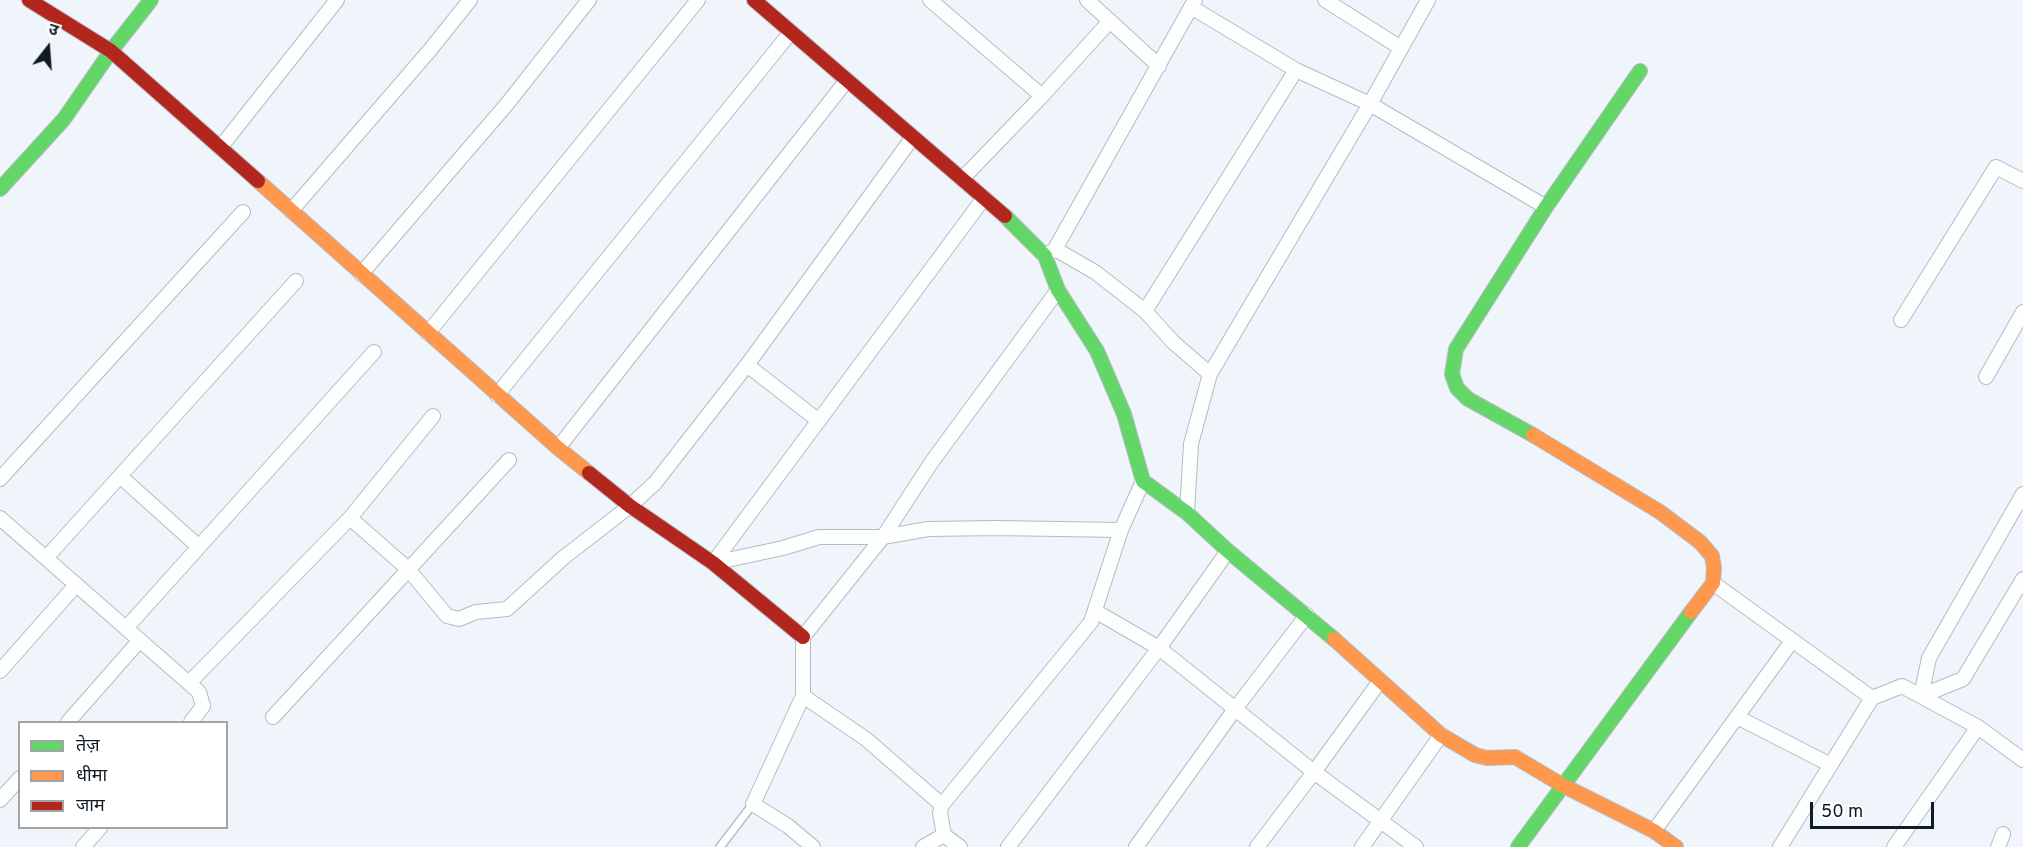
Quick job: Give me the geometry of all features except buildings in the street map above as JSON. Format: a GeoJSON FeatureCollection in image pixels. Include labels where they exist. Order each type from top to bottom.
{"type":"FeatureCollection","features":[{"type":"Feature","properties":{"kind":"street"},"geometry":{"type":"LineString","coordinates":[[29,0],[111,51],[558,448],[630,506],[713,563],[803,637]]}},
{"type":"Feature","properties":{"kind":"street"},"geometry":{"type":"LineString","coordinates":[[0,189],[64,119],[111,51],[151,0]]}},
{"type":"Feature","properties":{"kind":"street"},"geometry":{"type":"LineString","coordinates":[[220,148],[337,0]]}},
{"type":"Feature","properties":{"kind":"street"},"geometry":{"type":"LineString","coordinates":[[291,211],[470,0]]}},
{"type":"Feature","properties":{"kind":"street"},"geometry":{"type":"LineString","coordinates":[[361,274],[507,104],[589,0]]}},
{"type":"Feature","properties":{"kind":"street"},"geometry":{"type":"LineString","coordinates":[[428,333],[698,0]]}},
{"type":"Feature","properties":{"kind":"street"},"geometry":{"type":"LineString","coordinates":[[754,0],[1050,252],[1095,272],[1145,310],[1173,342],[1210,374]]}},
{"type":"Feature","properties":{"kind":"street"},"geometry":{"type":"LineString","coordinates":[[930,0],[1042,96]]}},
{"type":"Feature","properties":{"kind":"street"},"geometry":{"type":"LineString","coordinates":[[1087,0],[1159,66]]}},
{"type":"Feature","properties":{"kind":"street"},"geometry":{"type":"LineString","coordinates":[[1325,0],[1401,48]]}},
{"type":"Feature","properties":{"kind":"street"},"geometry":{"type":"LineString","coordinates":[[1187,513],[1191,444],[1210,374],[1370,104],[1428,0]]}},
{"type":"Feature","properties":{"kind":"street"},"geometry":{"type":"LineString","coordinates":[[1546,207],[1370,104],[1296,70],[1193,4],[1050,252],[1058,290],[1097,351],[1124,414],[1143,481],[1187,513],[1228,551],[1307,615],[1441,735],[1475,755],[1487,758],[1515,757],[1562,785],[1653,831],[1676,847]]}},
{"type":"Feature","properties":{"kind":"street"},"geometry":{"type":"LineString","coordinates":[[962,179],[1110,21]]}},
{"type":"Feature","properties":{"kind":"street"},"geometry":{"type":"LineString","coordinates":[[497,395],[791,32]]}},
{"type":"Feature","properties":{"kind":"street"},"geometry":{"type":"LineString","coordinates":[[1145,310],[1296,70]]}},
{"type":"Feature","properties":{"kind":"street"},"geometry":{"type":"LineString","coordinates":[[1518,847],[1713,583],[1712,556],[1700,542],[1660,512],[1557,448],[1468,399],[1457,388],[1452,374],[1456,349],[1546,207],[1640,71]]}},
{"type":"Feature","properties":{"kind":"street"},"geometry":{"type":"LineString","coordinates":[[558,448],[847,80]]}},
{"type":"Feature","properties":{"kind":"street"},"geometry":{"type":"LineString","coordinates":[[350,518],[408,568],[447,616],[459,619],[476,612],[507,609],[563,558],[630,506],[655,483],[747,365],[913,137]]}},
{"type":"Feature","properties":{"kind":"street"},"geometry":{"type":"LineString","coordinates":[[1901,321],[1996,167],[2023,181]]}},
{"type":"Feature","properties":{"kind":"street"},"geometry":{"type":"LineString","coordinates":[[713,563],[984,198]]}},
{"type":"Feature","properties":{"kind":"street"},"geometry":{"type":"LineString","coordinates":[[0,479],[243,212]]}},
{"type":"Feature","properties":{"kind":"street"},"geometry":{"type":"LineString","coordinates":[[45,558],[296,281]]}},
{"type":"Feature","properties":{"kind":"street"},"geometry":{"type":"LineString","coordinates":[[813,847],[788,826],[753,804],[803,696],[803,637],[883,537],[931,463],[1058,290]]}},
{"type":"Feature","properties":{"kind":"street"},"geometry":{"type":"LineString","coordinates":[[1986,377],[2023,312]]}},
{"type":"Feature","properties":{"kind":"street"},"geometry":{"type":"LineString","coordinates":[[127,627],[374,352]]}},
{"type":"Feature","properties":{"kind":"street"},"geometry":{"type":"LineString","coordinates":[[747,365],[819,421]]}},
{"type":"Feature","properties":{"kind":"street"},"geometry":{"type":"LineString","coordinates":[[189,683],[350,518],[433,416]]}},
{"type":"Feature","properties":{"kind":"street"},"geometry":{"type":"LineString","coordinates":[[273,717],[508,460]]}},
{"type":"Feature","properties":{"kind":"street"},"geometry":{"type":"LineString","coordinates":[[120,476],[199,547]]}},
{"type":"Feature","properties":{"kind":"street"},"geometry":{"type":"LineString","coordinates":[[960,847],[944,835],[940,813],[942,805],[1091,622],[1121,530],[1143,481]]}},
{"type":"Feature","properties":{"kind":"street"},"geometry":{"type":"LineString","coordinates":[[1921,696],[1929,658],[2023,494]]}},
{"type":"Feature","properties":{"kind":"street"},"geometry":{"type":"LineString","coordinates":[[0,518],[200,692],[203,706],[192,721]]}},
{"type":"Feature","properties":{"kind":"street"},"geometry":{"type":"LineString","coordinates":[[713,563],[783,548],[819,537],[883,537],[928,529],[1121,530]]}},
{"type":"Feature","properties":{"kind":"street"},"geometry":{"type":"LineString","coordinates":[[1008,847],[1159,648],[1228,551]]}},
{"type":"Feature","properties":{"kind":"street"},"geometry":{"type":"LineString","coordinates":[[1921,696],[1964,679],[2023,579]]}},
{"type":"Feature","properties":{"kind":"street"},"geometry":{"type":"LineString","coordinates":[[1713,583],[1872,698]]}},
{"type":"Feature","properties":{"kind":"street"},"geometry":{"type":"LineString","coordinates":[[0,671],[76,585]]}},
{"type":"Feature","properties":{"kind":"street"},"geometry":{"type":"LineString","coordinates":[[1095,611],[1159,648],[1314,772],[1416,847]]}},
{"type":"Feature","properties":{"kind":"street"},"geometry":{"type":"LineString","coordinates":[[1136,847],[1235,709],[1307,615]]}},
{"type":"Feature","properties":{"kind":"street"},"geometry":{"type":"LineString","coordinates":[[70,721],[140,640]]}},
{"type":"Feature","properties":{"kind":"street"},"geometry":{"type":"LineString","coordinates":[[1653,831],[1792,641]]}},
{"type":"Feature","properties":{"kind":"street"},"geometry":{"type":"LineString","coordinates":[[1257,847],[1380,681]]}},
{"type":"Feature","properties":{"kind":"street"},"geometry":{"type":"LineString","coordinates":[[1780,847],[1872,698],[1902,686],[1978,728],[2023,760]]}},
{"type":"Feature","properties":{"kind":"street"},"geometry":{"type":"LineString","coordinates":[[803,696],[866,739],[942,805]]}},
{"type":"Feature","properties":{"kind":"street"},"geometry":{"type":"LineString","coordinates":[[1737,717],[1831,765]]}},
{"type":"Feature","properties":{"kind":"street"},"geometry":{"type":"LineString","coordinates":[[1894,847],[1978,728]]}},
{"type":"Feature","properties":{"kind":"street"},"geometry":{"type":"LineString","coordinates":[[1362,847],[1441,735]]}},
{"type":"Feature","properties":{"kind":"street"},"geometry":{"type":"LineString","coordinates":[[0,800],[18,780]]}},
{"type":"Feature","properties":{"kind":"street"},"geometry":{"type":"LineString","coordinates":[[83,847],[99,829]]}},
{"type":"Feature","properties":{"kind":"street"},"geometry":{"type":"LineString","coordinates":[[923,847],[944,835]]}},
{"type":"Feature","properties":{"kind":"lane"},"geometry":{"type":"LineString","coordinates":[[720,847],[753,804]]}},
{"type":"Feature","properties":{"kind":"traffic: fast"},"geometry":{"type":"LineString","coordinates":[[0,189],[64,119],[111,51],[151,0]]}},
{"type":"Feature","properties":{"kind":"traffic: fast"},"geometry":{"type":"LineString","coordinates":[[1533,435],[1468,399],[1457,388],[1452,374],[1456,349],[1546,207],[1640,71]]}},
{"type":"Feature","properties":{"kind":"traffic: fast"},"geometry":{"type":"LineString","coordinates":[[1005,216],[1045,256],[1058,290],[1097,351],[1124,414],[1143,481],[1187,513],[1228,551],[1334,639]]}},
{"type":"Feature","properties":{"kind":"traffic: fast"},"geometry":{"type":"LineString","coordinates":[[1518,847],[1691,612]]}},
{"type":"Feature","properties":{"kind":"traffic: slow"},"geometry":{"type":"LineString","coordinates":[[258,181],[589,473]]}},
{"type":"Feature","properties":{"kind":"traffic: slow"},"geometry":{"type":"LineString","coordinates":[[1533,435],[1660,512],[1700,542],[1712,556],[1713,583],[1691,612]]}},
{"type":"Feature","properties":{"kind":"traffic: slow"},"geometry":{"type":"LineString","coordinates":[[1334,639],[1441,735],[1475,755],[1487,758],[1515,757],[1562,785],[1654,831],[1676,847]]}},
{"type":"Feature","properties":{"kind":"traffic: jam"},"geometry":{"type":"LineString","coordinates":[[29,0],[111,51],[258,181]]}},
{"type":"Feature","properties":{"kind":"traffic: jam"},"geometry":{"type":"LineString","coordinates":[[754,0],[1005,216]]}},
{"type":"Feature","properties":{"kind":"traffic: jam"},"geometry":{"type":"LineString","coordinates":[[589,473],[630,506],[713,563],[803,637]]}}]}
